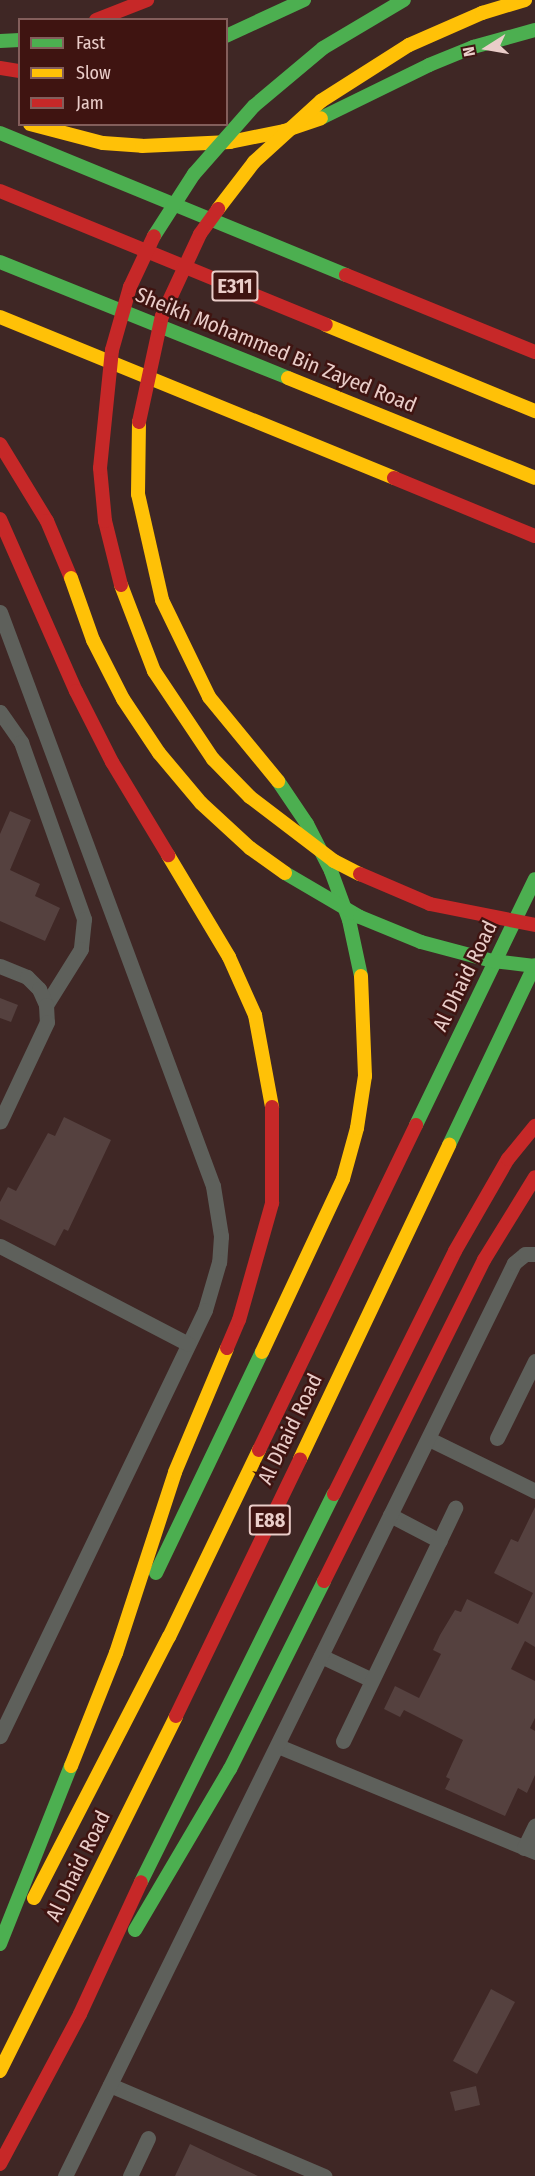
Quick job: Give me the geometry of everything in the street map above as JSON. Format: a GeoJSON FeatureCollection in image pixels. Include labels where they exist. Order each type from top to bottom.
{"type":"FeatureCollection","features":[{"type":"Feature","properties":{"kind":"main road"},"geometry":{"type":"LineString","coordinates":[[101,18],[147,0]]}},
{"type":"Feature","properties":{"kind":"main road"},"geometry":{"type":"LineString","coordinates":[[228,35],[304,0]]}},
{"type":"Feature","properties":{"kind":"main road"},"geometry":{"type":"LineString","coordinates":[[404,0],[323,48],[254,106],[194,174],[158,228],[130,287],[112,350],[100,468],[105,520],[116,572],[154,671],[213,759],[250,797],[325,855],[381,885],[461,912],[535,925]]}},
{"type":"Feature","properties":{"kind":"main road"},"geometry":{"type":"LineString","coordinates":[[116,1653],[343,1179],[357,1128],[365,1076],[366,1024],[359,961],[331,871],[307,824],[278,781],[209,697],[183,650],[162,600],[147,547],[138,494],[137,448],[143,392],[162,316],[200,234],[232,188],[286,130],[321,101],[409,45],[473,16],[525,0]]}},
{"type":"Feature","properties":{"kind":"main road"},"geometry":{"type":"LineString","coordinates":[[38,126],[113,144],[230,142],[294,128],[336,113],[473,47],[535,30]]}},
{"type":"Feature","properties":{"kind":"main road"},"geometry":{"type":"LineString","coordinates":[[0,41],[18,40]]}},
{"type":"Feature","properties":{"kind":"main road"},"geometry":{"type":"LineString","coordinates":[[0,68],[18,71]]}},
{"type":"Feature","properties":{"kind":"main road"},"geometry":{"type":"LineString","coordinates":[[0,133],[535,352]]}},
{"type":"Feature","properties":{"kind":"main road","name":"Sheikh Mohammed Bin Zayed Road"},"geometry":{"type":"LineString","coordinates":[[0,191],[535,411]]}},
{"type":"Feature","properties":{"kind":"main road","name":"Sheikh Mohammed Bin Zayed Road"},"geometry":{"type":"LineString","coordinates":[[0,262],[446,440],[535,478]]}},
{"type":"Feature","properties":{"kind":"main road"},"geometry":{"type":"LineString","coordinates":[[0,316],[535,536]]}},
{"type":"Feature","properties":{"kind":"main road"},"geometry":{"type":"LineString","coordinates":[[0,444],[47,521],[71,578],[93,640],[123,699],[173,770],[201,803],[250,848],[303,886],[360,917],[421,942],[493,961],[535,966]]}},
{"type":"Feature","properties":{"kind":"main road"},"geometry":{"type":"LineString","coordinates":[[0,519],[76,691],[112,762],[234,967],[255,1015],[269,1077],[275,1135],[272,1203],[259,1261],[239,1320],[175,1472],[116,1653],[0,1944]]}},
{"type":"Feature","properties":{"kind":"main road","name":"Al Dhaid Road"},"geometry":{"type":"LineString","coordinates":[[0,1960],[169,1637],[535,879]]}},
{"type":"Feature","properties":{"kind":"main road","name":"Al Dhaid Road"},"geometry":{"type":"LineString","coordinates":[[0,2071],[208,1651],[535,966]]}},
{"type":"Feature","properties":{"kind":"main road"},"geometry":{"type":"LineString","coordinates":[[0,2164],[80,2014],[157,1847],[455,1251],[508,1159],[535,1126]]}},
{"type":"Feature","properties":{"kind":"main road"},"geometry":{"type":"LineString","coordinates":[[80,2014],[230,1769],[484,1260],[535,1177]]}},
{"type":"Feature","properties":{"kind":"street"},"geometry":{"type":"LineString","coordinates":[[0,612],[213,1186],[219,1211],[219,1262],[205,1310],[0,1736]]}},
{"type":"Feature","properties":{"kind":"street"},"geometry":{"type":"LineString","coordinates":[[0,712],[21,742],[84,919],[81,949],[46,1005]]}},
{"type":"Feature","properties":{"kind":"street"},"geometry":{"type":"LineString","coordinates":[[0,966],[27,977],[39,989],[46,1005],[47,1022],[42,1038],[0,1122]]}},
{"type":"Feature","properties":{"kind":"street"},"geometry":{"type":"LineString","coordinates":[[0,1246],[188,1344]]}},
{"type":"Feature","properties":{"kind":"street"},"geometry":{"type":"LineString","coordinates":[[65,2176],[514,1263],[525,1254],[535,1254]]}},
{"type":"Feature","properties":{"kind":"street"},"geometry":{"type":"LineString","coordinates":[[497,1438],[535,1361]]}},
{"type":"Feature","properties":{"kind":"street"},"geometry":{"type":"LineString","coordinates":[[429,1439],[535,1491]]}},
{"type":"Feature","properties":{"kind":"street"},"geometry":{"type":"LineString","coordinates":[[343,1741],[455,1508]]}},
{"type":"Feature","properties":{"kind":"street"},"geometry":{"type":"LineString","coordinates":[[390,1515],[440,1540]]}},
{"type":"Feature","properties":{"kind":"street"},"geometry":{"type":"LineString","coordinates":[[321,1656],[372,1680]]}},
{"type":"Feature","properties":{"kind":"street"},"geometry":{"type":"LineString","coordinates":[[278,1746],[530,1850],[535,1825]]}},
{"type":"Feature","properties":{"kind":"street"},"geometry":{"type":"LineString","coordinates":[[110,2085],[324,2176]]}},
{"type":"Feature","properties":{"kind":"street"},"geometry":{"type":"LineString","coordinates":[[130,2176],[148,2138]]}},
{"type":"Feature","properties":{"kind":"building"},"geometry":{"type":"Polygon","coordinates":[[[10,811],[31,820],[10,870],[40,884],[35,896],[60,908],[45,941],[0,921],[0,834],[10,811]]]}},
{"type":"Feature","properties":{"kind":"building"},"geometry":{"type":"Polygon","coordinates":[[[0,998],[18,1005],[11,1022],[0,1018],[0,998]]]}},
{"type":"Feature","properties":{"kind":"building"},"geometry":{"type":"Polygon","coordinates":[[[64,1117],[111,1140],[68,1231],[64,1229],[55,1246],[0,1219],[0,1202],[8,1187],[16,1191],[48,1133],[55,1136],[64,1117]]]}},
{"type":"Feature","properties":{"kind":"building"},"geometry":{"type":"Polygon","coordinates":[[[535,1507],[535,1647],[525,1641],[511,1669],[535,1681],[535,1718],[530,1728],[535,1731],[535,1775],[527,1793],[518,1788],[505,1816],[445,1789],[450,1779],[446,1777],[463,1740],[404,1710],[400,1717],[384,1709],[395,1686],[419,1698],[441,1654],[433,1650],[440,1635],[455,1610],[461,1612],[467,1599],[518,1624],[533,1593],[494,1573],[511,1539],[518,1542],[535,1507]]]}},
{"type":"Feature","properties":{"kind":"building"},"geometry":{"type":"Polygon","coordinates":[[[491,1989],[515,2002],[477,2074],[453,2061],[491,1989]]]}},
{"type":"Feature","properties":{"kind":"building"},"geometry":{"type":"Polygon","coordinates":[[[476,2086],[480,2105],[455,2111],[450,2092],[476,2086]]]}},
{"type":"Feature","properties":{"kind":"building"},"geometry":{"type":"Polygon","coordinates":[[[190,2144],[217,2157],[258,2176],[175,2176],[190,2144]]]}},
{"type":"Feature","properties":{"kind":"traffic: fast"},"geometry":{"type":"LineString","coordinates":[[228,35],[304,0]]}},
{"type":"Feature","properties":{"kind":"traffic: fast"},"geometry":{"type":"LineString","coordinates":[[154,236],[194,174],[254,106],[323,48],[404,0]]}},
{"type":"Feature","properties":{"kind":"traffic: fast"},"geometry":{"type":"LineString","coordinates":[[321,118],[429,65],[473,47],[535,30]]}},
{"type":"Feature","properties":{"kind":"traffic: fast"},"geometry":{"type":"LineString","coordinates":[[0,41],[18,40]]}},
{"type":"Feature","properties":{"kind":"traffic: fast"},"geometry":{"type":"LineString","coordinates":[[0,133],[346,275]]}},
{"type":"Feature","properties":{"kind":"traffic: fast"},"geometry":{"type":"LineString","coordinates":[[0,262],[288,378]]}},
{"type":"Feature","properties":{"kind":"traffic: fast"},"geometry":{"type":"LineString","coordinates":[[278,781],[307,824],[331,871],[349,920],[361,976]]}},
{"type":"Feature","properties":{"kind":"traffic: fast"},"geometry":{"type":"LineString","coordinates":[[285,873],[360,917],[421,942],[493,961],[535,966]]}},
{"type":"Feature","properties":{"kind":"traffic: fast"},"geometry":{"type":"LineString","coordinates":[[416,1125],[535,879]]}},
{"type":"Feature","properties":{"kind":"traffic: fast"},"geometry":{"type":"LineString","coordinates":[[449,1145],[535,965]]}},
{"type":"Feature","properties":{"kind":"traffic: fast"},"geometry":{"type":"LineString","coordinates":[[156,1573],[262,1352]]}},
{"type":"Feature","properties":{"kind":"traffic: fast"},"geometry":{"type":"LineString","coordinates":[[141,1882],[334,1494]]}},
{"type":"Feature","properties":{"kind":"traffic: fast"},"geometry":{"type":"LineString","coordinates":[[135,1930],[230,1769],[324,1581]]}},
{"type":"Feature","properties":{"kind":"traffic: fast"},"geometry":{"type":"LineString","coordinates":[[0,1944],[71,1766]]}},
{"type":"Feature","properties":{"kind":"traffic: slow"},"geometry":{"type":"LineString","coordinates":[[218,209],[254,162],[321,101],[409,45],[482,13],[525,0]]}},
{"type":"Feature","properties":{"kind":"traffic: slow"},"geometry":{"type":"LineString","coordinates":[[38,126],[103,143],[142,146],[230,142],[284,131],[321,118]]}},
{"type":"Feature","properties":{"kind":"traffic: slow"},"geometry":{"type":"LineString","coordinates":[[0,317],[394,478]]}},
{"type":"Feature","properties":{"kind":"traffic: slow"},"geometry":{"type":"LineString","coordinates":[[326,325],[535,411]]}},
{"type":"Feature","properties":{"kind":"traffic: slow"},"geometry":{"type":"LineString","coordinates":[[288,378],[535,478]]}},
{"type":"Feature","properties":{"kind":"traffic: slow"},"geometry":{"type":"LineString","coordinates":[[139,422],[138,494],[162,600],[209,697],[278,781]]}},
{"type":"Feature","properties":{"kind":"traffic: slow"},"geometry":{"type":"LineString","coordinates":[[71,578],[93,640],[123,699],[159,753],[201,803],[250,848],[285,873]]}},
{"type":"Feature","properties":{"kind":"traffic: slow"},"geometry":{"type":"LineString","coordinates":[[121,585],[154,671],[213,759],[250,797],[334,861],[360,874]]}},
{"type":"Feature","properties":{"kind":"traffic: slow"},"geometry":{"type":"LineString","coordinates":[[168,855],[229,957],[255,1015],[272,1107]]}},
{"type":"Feature","properties":{"kind":"traffic: slow"},"geometry":{"type":"LineString","coordinates":[[262,1352],[343,1179],[357,1128],[365,1076],[361,976]]}},
{"type":"Feature","properties":{"kind":"traffic: slow"},"geometry":{"type":"LineString","coordinates":[[300,1459],[449,1145]]}},
{"type":"Feature","properties":{"kind":"traffic: slow"},"geometry":{"type":"LineString","coordinates":[[71,1766],[116,1653],[175,1472],[227,1348]]}},
{"type":"Feature","properties":{"kind":"traffic: slow"},"geometry":{"type":"LineString","coordinates":[[34,1898],[169,1637],[259,1450]]}},
{"type":"Feature","properties":{"kind":"traffic: slow"},"geometry":{"type":"LineString","coordinates":[[0,2071],[176,1716]]}},
{"type":"Feature","properties":{"kind":"traffic: jam"},"geometry":{"type":"LineString","coordinates":[[101,18],[147,0]]}},
{"type":"Feature","properties":{"kind":"traffic: jam"},"geometry":{"type":"LineString","coordinates":[[0,68],[18,71]]}},
{"type":"Feature","properties":{"kind":"traffic: jam"},"geometry":{"type":"LineString","coordinates":[[0,191],[326,325]]}},
{"type":"Feature","properties":{"kind":"traffic: jam"},"geometry":{"type":"LineString","coordinates":[[139,422],[162,316],[200,234],[218,209]]}},
{"type":"Feature","properties":{"kind":"traffic: jam"},"geometry":{"type":"LineString","coordinates":[[121,585],[105,521],[100,468],[112,350],[130,287],[154,236]]}},
{"type":"Feature","properties":{"kind":"traffic: jam"},"geometry":{"type":"LineString","coordinates":[[346,275],[535,352]]}},
{"type":"Feature","properties":{"kind":"traffic: jam"},"geometry":{"type":"LineString","coordinates":[[0,444],[47,521],[71,578]]}},
{"type":"Feature","properties":{"kind":"traffic: jam"},"geometry":{"type":"LineString","coordinates":[[394,478],[535,536]]}},
{"type":"Feature","properties":{"kind":"traffic: jam"},"geometry":{"type":"LineString","coordinates":[[0,519],[76,691],[112,762],[168,855]]}},
{"type":"Feature","properties":{"kind":"traffic: jam"},"geometry":{"type":"LineString","coordinates":[[360,874],[430,904],[535,925]]}},
{"type":"Feature","properties":{"kind":"traffic: jam"},"geometry":{"type":"LineString","coordinates":[[227,1348],[239,1320],[272,1203],[272,1107]]}},
{"type":"Feature","properties":{"kind":"traffic: jam"},"geometry":{"type":"LineString","coordinates":[[259,1450],[416,1125]]}},
{"type":"Feature","properties":{"kind":"traffic: jam"},"geometry":{"type":"LineString","coordinates":[[334,1494],[455,1251],[508,1159],[535,1126]]}},
{"type":"Feature","properties":{"kind":"traffic: jam"},"geometry":{"type":"LineString","coordinates":[[324,1581],[484,1260],[535,1177]]}},
{"type":"Feature","properties":{"kind":"traffic: jam"},"geometry":{"type":"LineString","coordinates":[[176,1716],[300,1459]]}},
{"type":"Feature","properties":{"kind":"traffic: jam"},"geometry":{"type":"LineString","coordinates":[[0,2164],[80,2014],[141,1882]]}}]}
